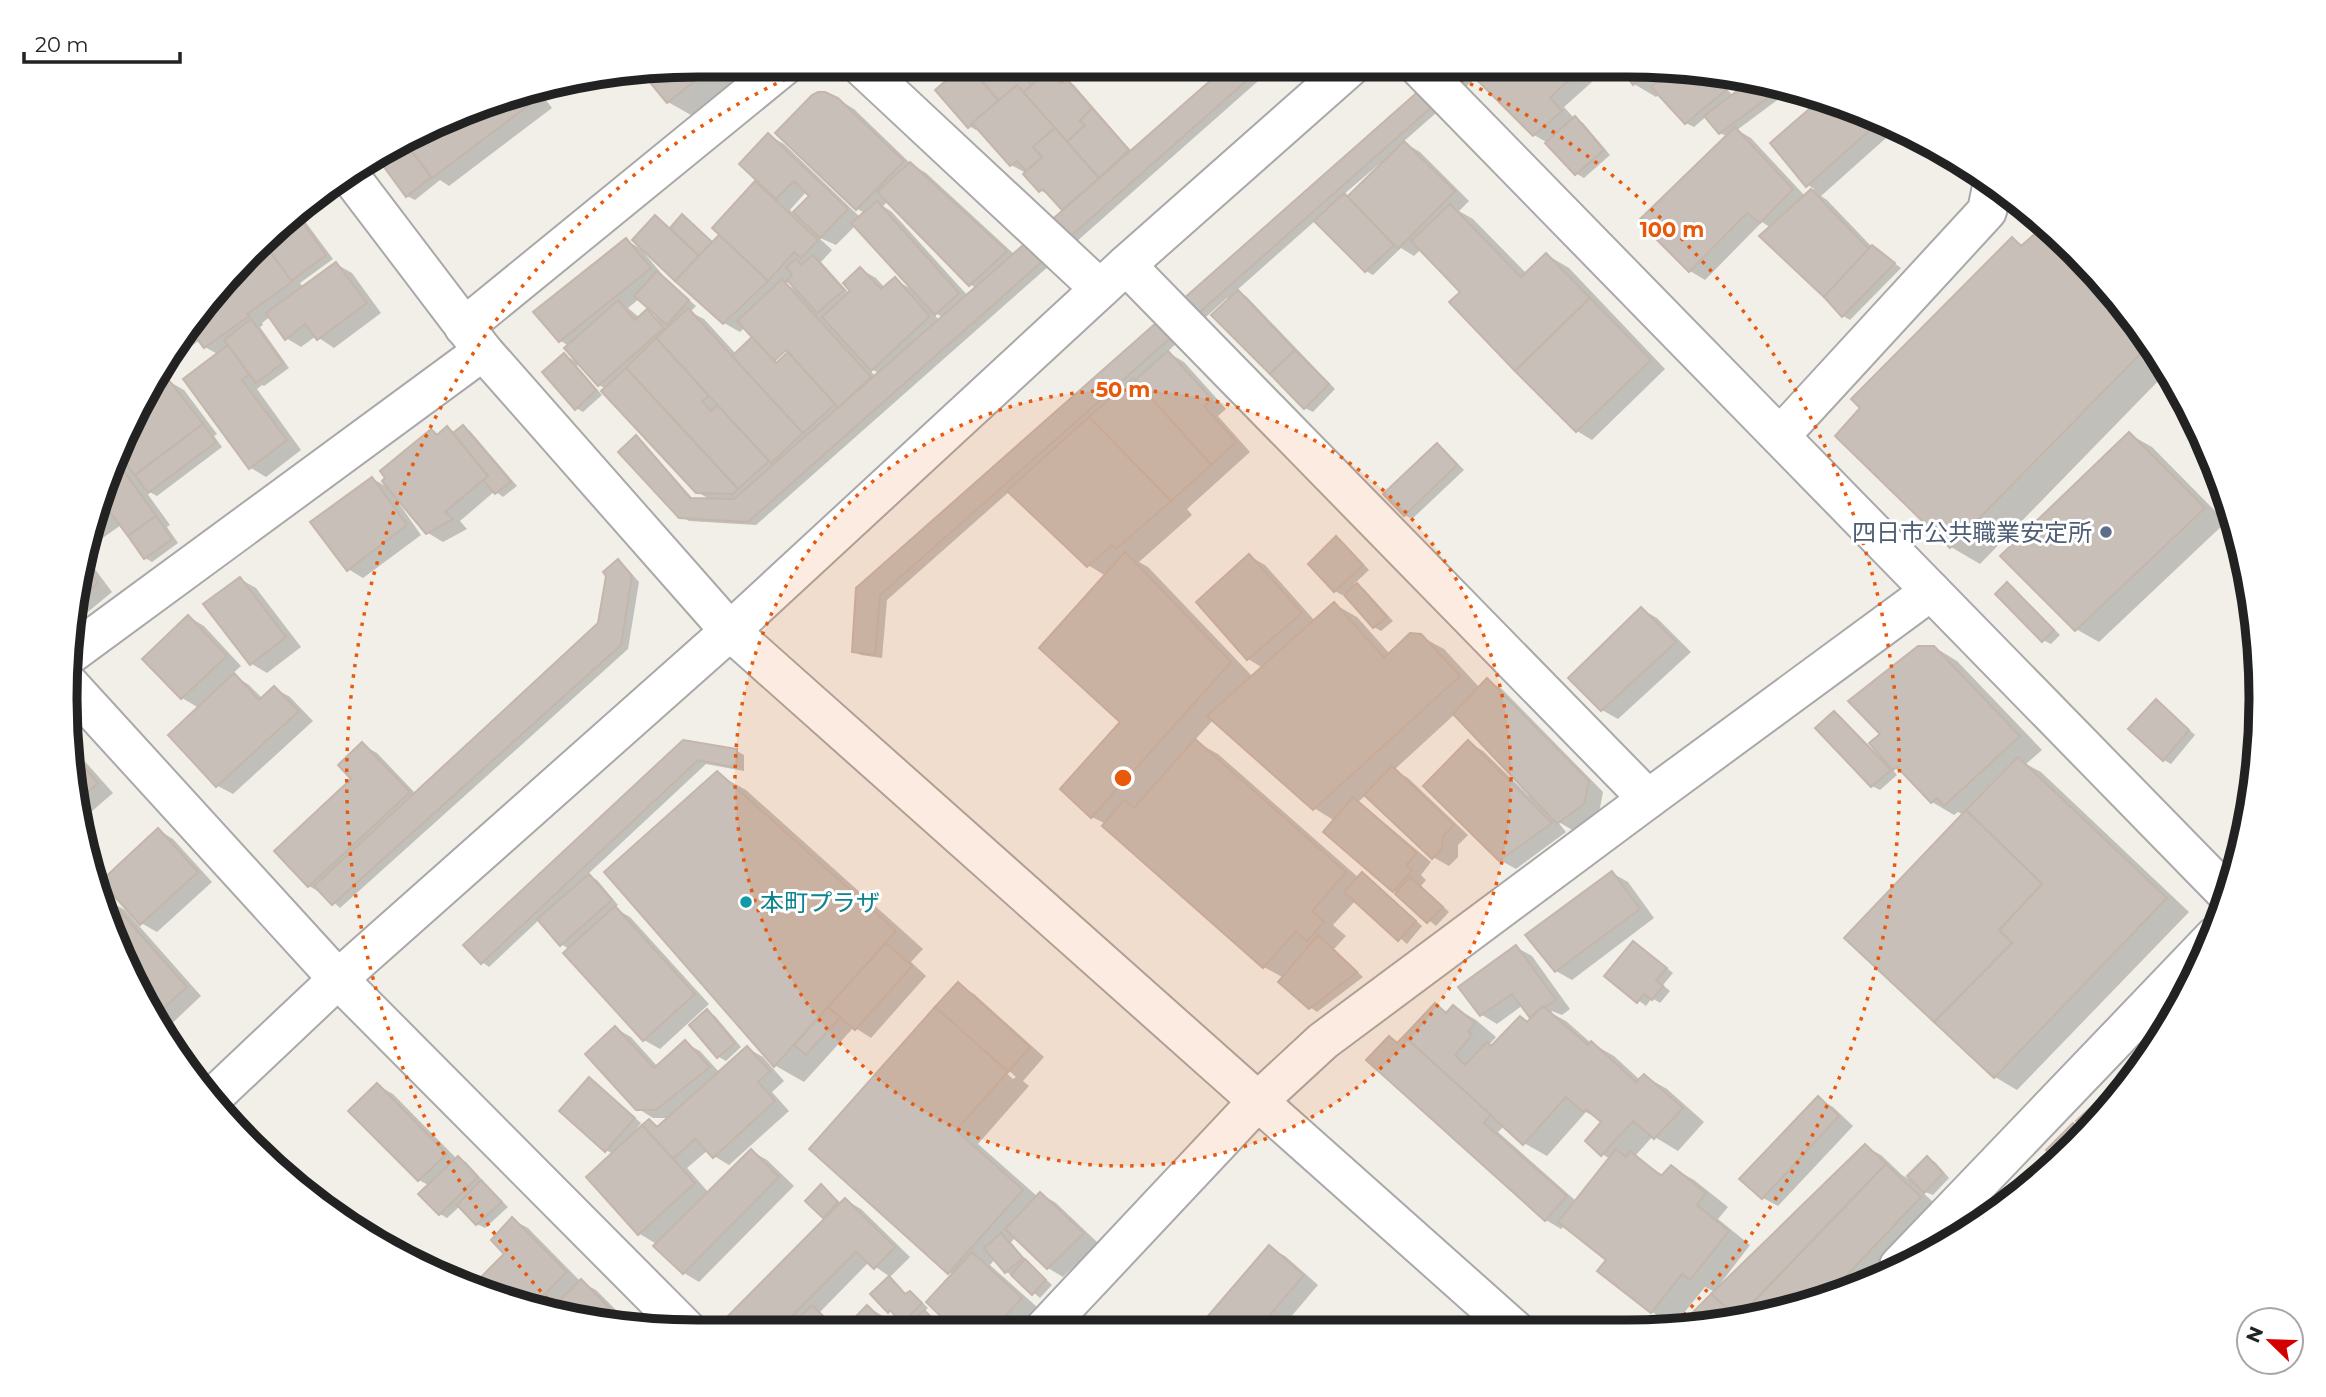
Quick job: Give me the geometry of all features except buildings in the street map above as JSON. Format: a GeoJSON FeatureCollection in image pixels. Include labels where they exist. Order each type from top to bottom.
{"type":"FeatureCollection","features":[{"type":"Feature","properties":{"kind":"street"},"geometry":{"type":"LineString","coordinates":[[79,647],[473,339],[771,77]]}},
{"type":"Feature","properties":{"kind":"street"},"geometry":{"type":"LineString","coordinates":[[874,77],[1113,277],[1647,799]]}},
{"type":"Feature","properties":{"kind":"street"},"geometry":{"type":"LineString","coordinates":[[218,1092],[338,979],[730,631],[1113,277],[1339,77]]}},
{"type":"Feature","properties":{"kind":"street"},"geometry":{"type":"LineString","coordinates":[[1429,77],[2220,886]]}},
{"type":"Feature","properties":{"kind":"street"},"geometry":{"type":"LineString","coordinates":[[354,181],[473,339],[730,631],[1504,1320]]}},
{"type":"Feature","properties":{"kind":"street"},"geometry":{"type":"LineString","coordinates":[[1780,436],[1987,211],[1991,194]]}},
{"type":"Feature","properties":{"kind":"street"},"geometry":{"type":"LineString","coordinates":[[1052,1320],[1257,1102],[1323,1041],[1931,591]]}},
{"type":"Feature","properties":{"kind":"street"},"geometry":{"type":"LineString","coordinates":[[77,692],[338,979],[677,1319]]}},
{"type":"Feature","properties":{"kind":"street"},"geometry":{"type":"LineString","coordinates":[[1915,1249],[2190,962]]}},
{"type":"Feature","properties":{"kind":"place","name":"四日市公共職業安定所"},"geometry":{"type":"Point","coordinates":[2106,532]}},
{"type":"Feature","properties":{"kind":"place","name":"本町プラザ"},"geometry":{"type":"Point","coordinates":[746,902]}}]}
